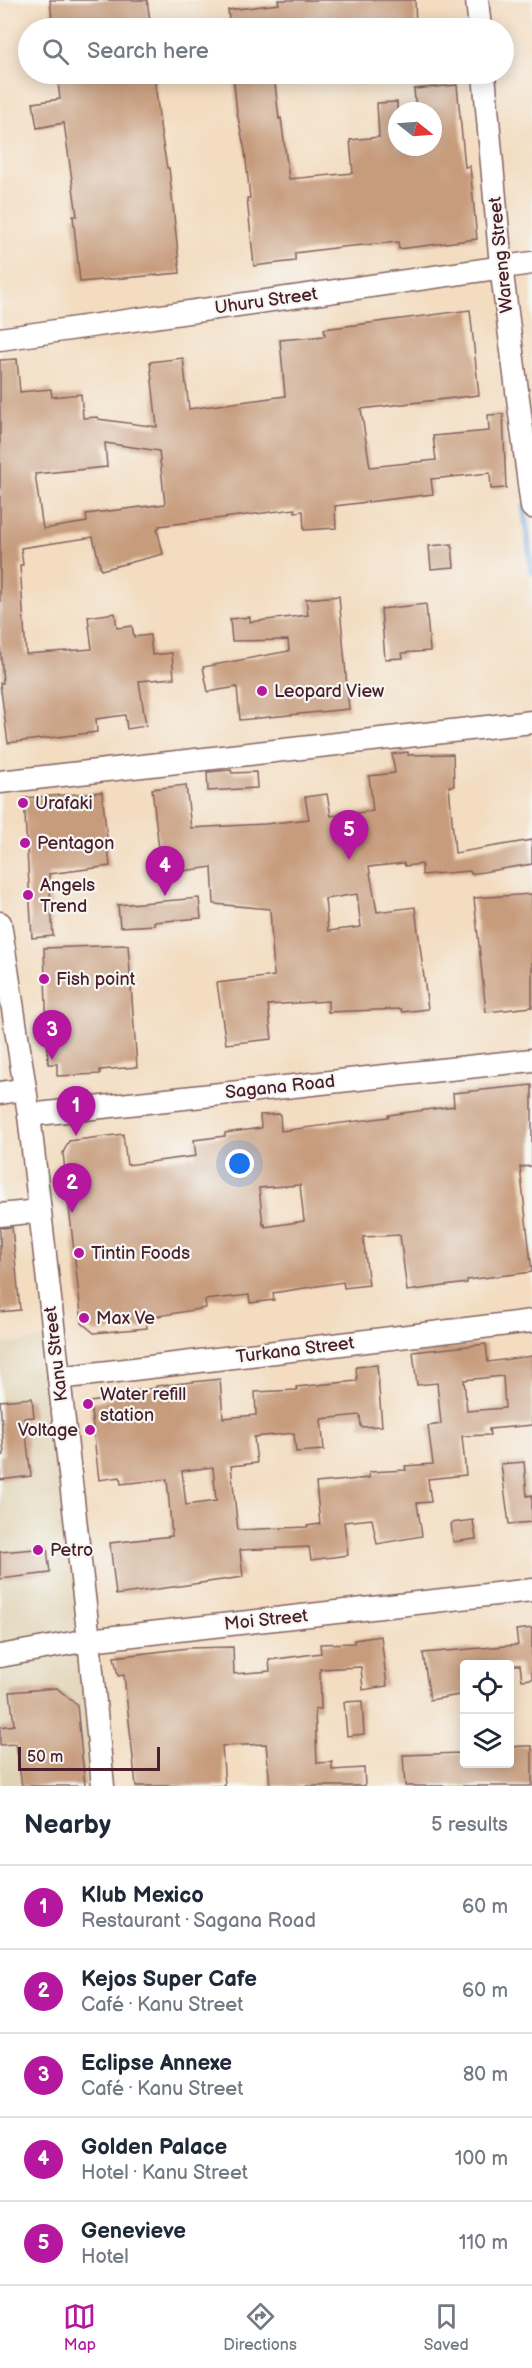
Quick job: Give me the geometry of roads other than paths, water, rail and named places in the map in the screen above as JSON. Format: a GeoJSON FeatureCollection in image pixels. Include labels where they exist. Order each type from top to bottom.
{"type":"FeatureCollection","features":[{"type":"Feature","properties":{"kind":"street"},"geometry":{"type":"LineString","coordinates":[[477,0],[479,18]]}},
{"type":"Feature","properties":{"kind":"street","name":"Wareng Street"},"geometry":{"type":"LineString","coordinates":[[485,84],[501,266],[532,507]]}},
{"type":"Feature","properties":{"kind":"street","name":"Uhuru Street"},"geometry":{"type":"LineString","coordinates":[[0,339],[532,263]]}},
{"type":"Feature","properties":{"kind":"street"},"geometry":{"type":"LineString","coordinates":[[0,782],[532,722]]}},
{"type":"Feature","properties":{"kind":"street","name":"Kanu Street"},"geometry":{"type":"LineString","coordinates":[[0,923],[29,1115],[89,1640],[103,1786]]}},
{"type":"Feature","properties":{"kind":"street","name":"Sagana Road"},"geometry":{"type":"LineString","coordinates":[[29,1115],[532,1060]]}},
{"type":"Feature","properties":{"kind":"street"},"geometry":{"type":"LineString","coordinates":[[0,1093],[25,1089]]}},
{"type":"Feature","properties":{"kind":"street"},"geometry":{"type":"LineString","coordinates":[[0,1215],[39,1211]]}},
{"type":"Feature","properties":{"kind":"street","name":"Turkana Street"},"geometry":{"type":"LineString","coordinates":[[59,1378],[532,1321]]}},
{"type":"Feature","properties":{"kind":"street","name":"Moi Street"},"geometry":{"type":"LineString","coordinates":[[0,1656],[89,1640],[532,1590]]}},
{"type":"Feature","properties":{"kind":"waterway"},"geometry":{"type":"LineString","coordinates":[[524,507],[532,572]]}},
{"type":"Feature","properties":{"kind":"place","name":"Leopard View"},"geometry":{"type":"Point","coordinates":[262,691]}},
{"type":"Feature","properties":{"kind":"place","name":"Urafaki"},"geometry":{"type":"Point","coordinates":[23,803]}},
{"type":"Feature","properties":{"kind":"place","name":"Pentagon"},"geometry":{"type":"Point","coordinates":[25,843]}},
{"type":"Feature","properties":{"kind":"place","name":"Genevieve"},"geometry":{"type":"Point","coordinates":[349,860]}},
{"type":"Feature","properties":{"kind":"place","name":"Angels Trend"},"geometry":{"type":"Point","coordinates":[28,895]}},
{"type":"Feature","properties":{"kind":"place","name":"Golden Palace"},"geometry":{"type":"Point","coordinates":[165,896]}},
{"type":"Feature","properties":{"kind":"place","name":"Fish point"},"geometry":{"type":"Point","coordinates":[44,979]}},
{"type":"Feature","properties":{"kind":"place","name":"Eclipse Annexe"},"geometry":{"type":"Point","coordinates":[52,1060]}},
{"type":"Feature","properties":{"kind":"place","name":"Klub Mexico"},"geometry":{"type":"Point","coordinates":[76,1136]}},
{"type":"Feature","properties":{"kind":"place","name":"Kejos Super Cafe"},"geometry":{"type":"Point","coordinates":[72,1213]}},
{"type":"Feature","properties":{"kind":"place","name":"Tintin Foods"},"geometry":{"type":"Point","coordinates":[79,1253]}},
{"type":"Feature","properties":{"kind":"place","name":"Max Ve"},"geometry":{"type":"Point","coordinates":[84,1318]}},
{"type":"Feature","properties":{"kind":"place","name":"Water refill station"},"geometry":{"type":"Point","coordinates":[88,1404]}},
{"type":"Feature","properties":{"kind":"place","name":"Voltage"},"geometry":{"type":"Point","coordinates":[90,1430]}},
{"type":"Feature","properties":{"kind":"place","name":"Petro"},"geometry":{"type":"Point","coordinates":[38,1550]}}]}
